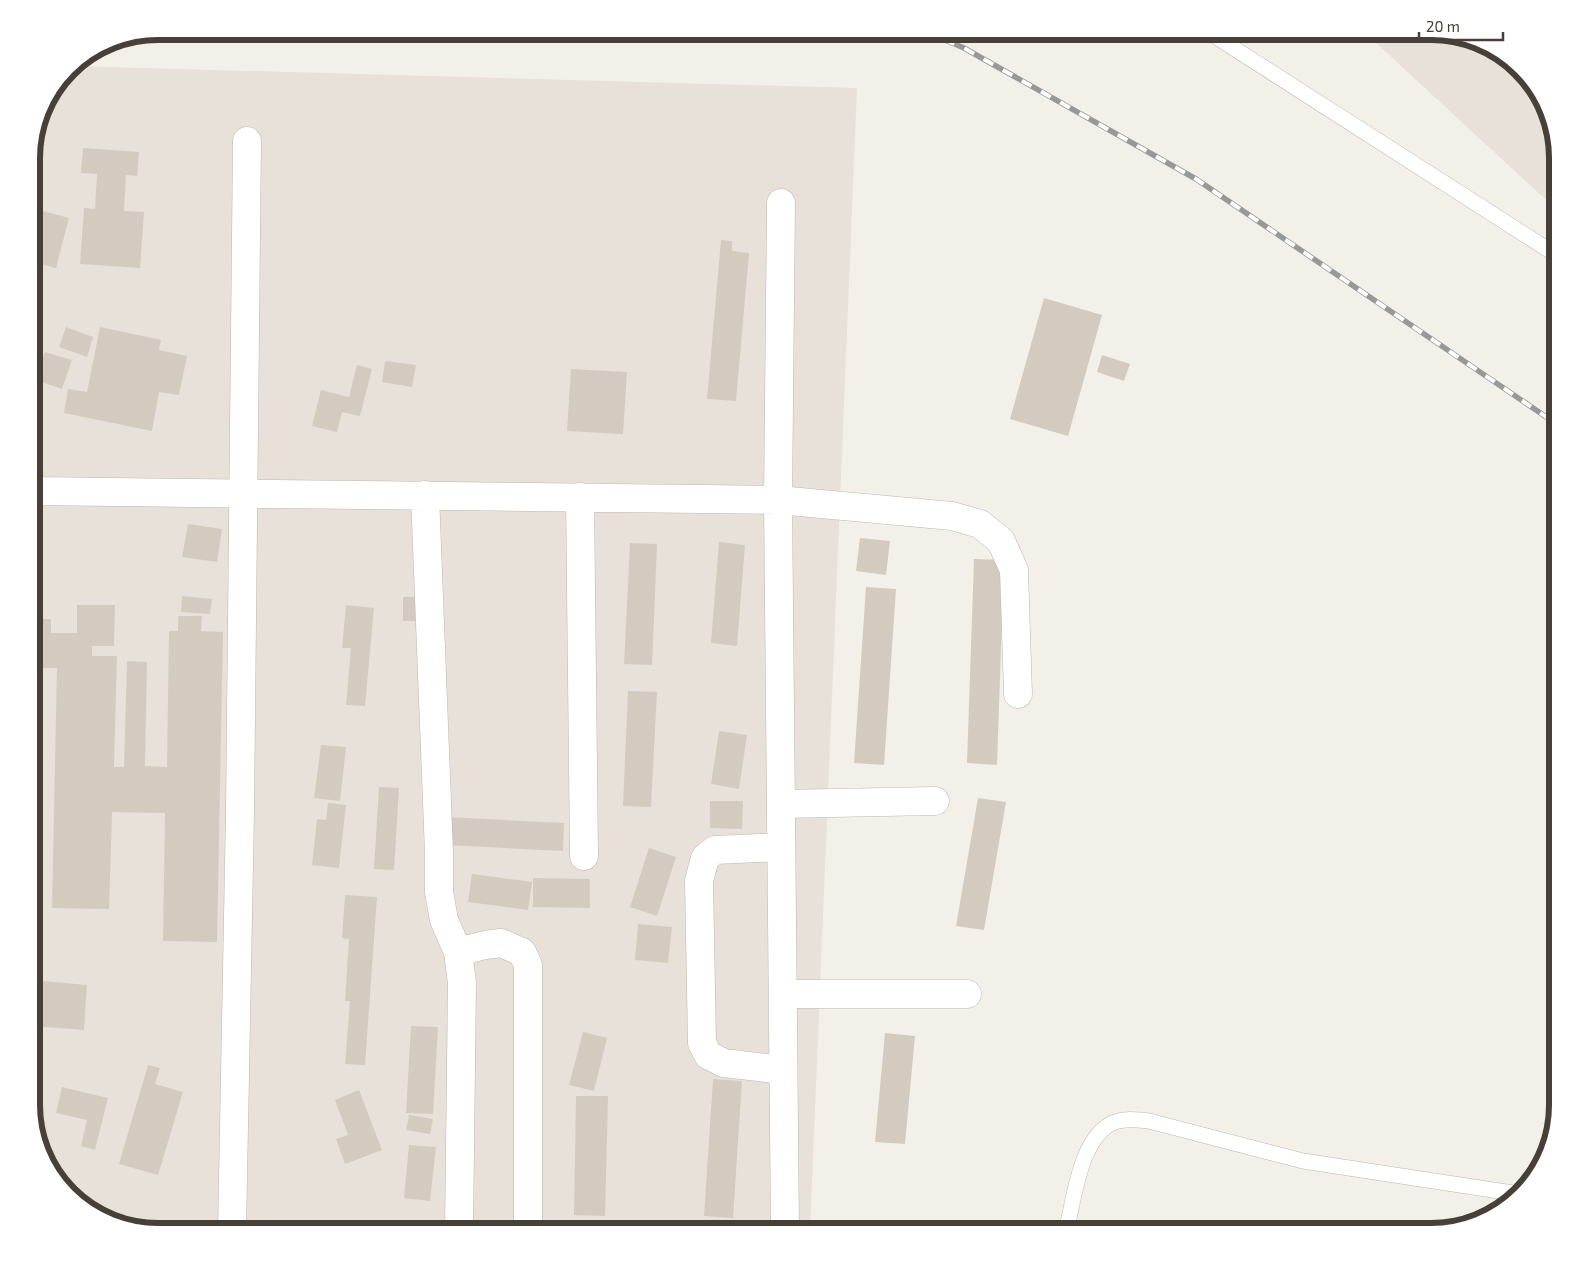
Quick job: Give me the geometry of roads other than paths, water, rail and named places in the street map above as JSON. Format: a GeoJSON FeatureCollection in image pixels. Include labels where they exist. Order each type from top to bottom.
{"type":"FeatureCollection","features":[{"type":"Feature","properties":{"kind":"street"},"geometry":{"type":"LineString","coordinates":[[232,1223],[240,832],[247,142]]}},
{"type":"Feature","properties":{"kind":"street"},"geometry":{"type":"LineString","coordinates":[[781,203],[778,500],[785,1223]]}},
{"type":"Feature","properties":{"kind":"street"},"geometry":{"type":"LineString","coordinates":[[40,491],[243,492],[778,500],[952,516],[980,524],[1001,541],[1014,570],[1018,694]]}},
{"type":"Feature","properties":{"kind":"street"},"geometry":{"type":"LineString","coordinates":[[425,496],[439,892],[444,920],[458,952],[462,983],[459,1223]]}},
{"type":"Feature","properties":{"kind":"street"},"geometry":{"type":"LineString","coordinates":[[580,497],[584,856]]}},
{"type":"Feature","properties":{"kind":"street"},"geometry":{"type":"LineString","coordinates":[[781,804],[935,801]]}},
{"type":"Feature","properties":{"kind":"street"},"geometry":{"type":"LineString","coordinates":[[782,847],[715,850],[704,858],[699,880],[699,900],[702,1043],[708,1054],[724,1063],[784,1070]]}},
{"type":"Feature","properties":{"kind":"street"},"geometry":{"type":"LineString","coordinates":[[458,952],[485,945],[501,944],[522,952],[528,965],[528,1223]]}},
{"type":"Feature","properties":{"kind":"street"},"geometry":{"type":"LineString","coordinates":[[783,994],[967,994]]}},
{"type":"Feature","properties":{"kind":"lane"},"geometry":{"type":"LineString","coordinates":[[1221,40],[1549,250]]}},
{"type":"Feature","properties":{"kind":"lane"},"geometry":{"type":"LineString","coordinates":[[1068,1223],[1079,1176],[1089,1146],[1100,1131],[1114,1122],[1132,1119],[1149,1121],[1303,1161],[1509,1193]]}},
{"type":"Feature","properties":{"kind":"railway"},"geometry":{"type":"LineString","coordinates":[[945,40],[964,48],[1196,179],[1549,419]]}}]}
